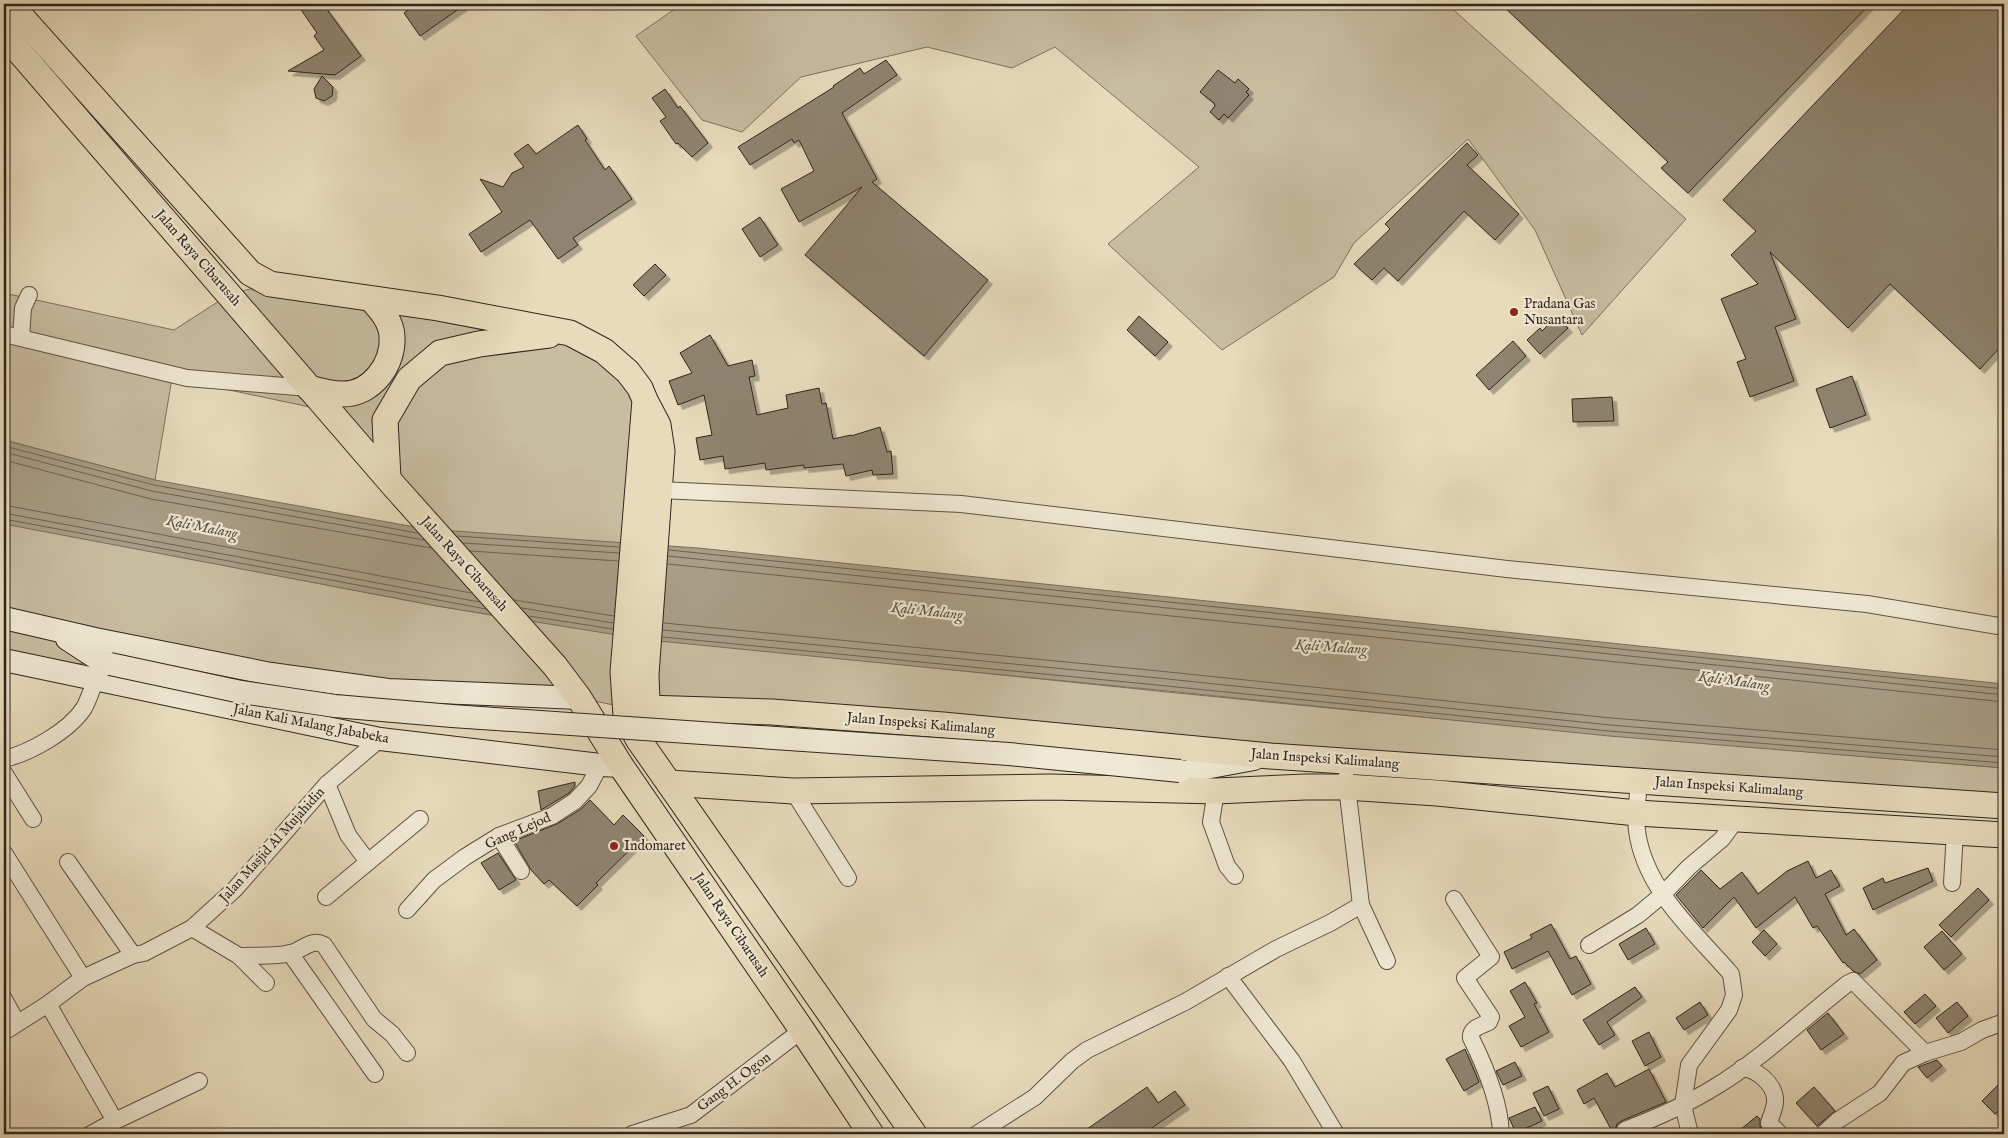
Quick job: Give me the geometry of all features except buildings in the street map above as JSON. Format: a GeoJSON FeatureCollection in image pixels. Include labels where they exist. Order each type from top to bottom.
{"type":"FeatureCollection","features":[{"type":"Feature","properties":{"kind":"main road","name":"Jalan Raya Cibarusah"},"geometry":{"type":"LineString","coordinates":[[10,4],[250,273],[270,284],[446,309],[524,322],[571,333],[604,350],[628,372],[640,388],[658,425],[661,438],[657,532],[626,716],[638,739],[662,774],[914,1134]]}},
{"type":"Feature","properties":{"kind":"main road","name":"Jalan Raya Cibarusah"},"geometry":{"type":"LineString","coordinates":[[4,34],[424,520],[555,666],[579,698],[611,766],[802,1030],[871,1134]]}},
{"type":"Feature","properties":{"kind":"main road"},"geometry":{"type":"LineString","coordinates":[[309,388],[345,394],[365,388],[381,375],[390,356],[392,335],[386,316],[372,300]]}},
{"type":"Feature","properties":{"kind":"main road"},"geometry":{"type":"LineString","coordinates":[[388,478],[385,420],[409,379],[440,353],[479,344],[571,333]]}},
{"type":"Feature","properties":{"kind":"main road","name":"Jalan Raya Cibarusah"},"geometry":{"type":"LineString","coordinates":[[645,400],[634,522],[634,674],[646,708],[651,749],[662,774]]}},
{"type":"Feature","properties":{"kind":"main road"},"geometry":{"type":"LineString","coordinates":[[4,618],[95,639],[271,674],[388,690],[579,698]]}},
{"type":"Feature","properties":{"kind":"main road"},"geometry":{"type":"LineString","coordinates":[[50,629],[103,668],[335,706],[452,716],[1009,754],[1184,771],[1258,789]]}},
{"type":"Feature","properties":{"kind":"main road","name":"Jalan Kali Malang Jababeka"},"geometry":{"type":"LineString","coordinates":[[4,660],[34,665],[103,668],[380,739],[611,766]]}},
{"type":"Feature","properties":{"kind":"main road"},"geometry":{"type":"LineString","coordinates":[[380,739],[388,690]]}},
{"type":"Feature","properties":{"kind":"main road","name":"Jalan Inspeksi Kalimalang"},"geometry":{"type":"LineString","coordinates":[[646,708],[772,712],[1270,756],[2004,806]]}},
{"type":"Feature","properties":{"kind":"main road"},"geometry":{"type":"LineString","coordinates":[[1184,771],[1270,756]]}},
{"type":"Feature","properties":{"kind":"main road","name":"Jalan Inspeksi Kalimalang"},"geometry":{"type":"LineString","coordinates":[[662,774],[793,792],[1051,787],[1216,791],[1346,787],[1437,793],[1637,813],[2004,835]]}},
{"type":"Feature","properties":{"kind":"main road"},"geometry":{"type":"LineString","coordinates":[[1842,795],[1842,824]]}},
{"type":"Feature","properties":{"kind":"street"},"geometry":{"type":"LineString","coordinates":[[21,338],[23,308],[29,295]]}},
{"type":"Feature","properties":{"kind":"street"},"geometry":{"type":"LineString","coordinates":[[4,334],[187,378],[309,388]]}},
{"type":"Feature","properties":{"kind":"street"},"geometry":{"type":"LineString","coordinates":[[660,490],[961,504],[1507,569],[1867,604],[2004,627]]}},
{"type":"Feature","properties":{"kind":"street"},"geometry":{"type":"LineString","coordinates":[[4,759],[17,756],[34,748],[74,720],[85,706],[103,668]]}},
{"type":"Feature","properties":{"kind":"street","name":"Jalan Masjid Al Mujahidin"},"geometry":{"type":"LineString","coordinates":[[11,1028],[83,978],[144,953],[192,928],[235,890],[327,784],[380,739]]}},
{"type":"Feature","properties":{"kind":"street"},"geometry":{"type":"LineString","coordinates":[[1347,761],[1346,787],[1361,905],[1387,961]]}},
{"type":"Feature","properties":{"kind":"street","name":"Gang Lejod"},"geometry":{"type":"LineString","coordinates":[[407,910],[434,880],[465,857],[499,836],[552,816],[575,801],[611,766]]}},
{"type":"Feature","properties":{"kind":"street"},"geometry":{"type":"LineString","coordinates":[[4,773],[33,819]]}},
{"type":"Feature","properties":{"kind":"street"},"geometry":{"type":"LineString","coordinates":[[1639,781],[1637,832],[1643,854],[1662,896],[1731,974],[1733,982],[1734,995],[1729,1010],[1711,1032],[1689,1066],[1683,1105],[1690,1134]]}},
{"type":"Feature","properties":{"kind":"street"},"geometry":{"type":"LineString","coordinates":[[327,784],[348,835],[368,862]]}},
{"type":"Feature","properties":{"kind":"street"},"geometry":{"type":"LineString","coordinates":[[1216,791],[1211,822],[1227,866],[1235,876]]}},
{"type":"Feature","properties":{"kind":"street"},"geometry":{"type":"LineString","coordinates":[[793,792],[848,878]]}},
{"type":"Feature","properties":{"kind":"street"},"geometry":{"type":"LineString","coordinates":[[1589,945],[1638,915],[1662,896],[1689,868],[1722,839],[1738,818]]}},
{"type":"Feature","properties":{"kind":"street"},"geometry":{"type":"LineString","coordinates":[[326,897],[420,819]]}},
{"type":"Feature","properties":{"kind":"street"},"geometry":{"type":"LineString","coordinates":[[1952,883],[1954,831]]}},
{"type":"Feature","properties":{"kind":"street"},"geometry":{"type":"LineString","coordinates":[[499,836],[520,871]]}},
{"type":"Feature","properties":{"kind":"street"},"geometry":{"type":"LineString","coordinates":[[4,853],[83,978]]}},
{"type":"Feature","properties":{"kind":"street"},"geometry":{"type":"LineString","coordinates":[[68,862],[133,956]]}},
{"type":"Feature","properties":{"kind":"street"},"geometry":{"type":"LineString","coordinates":[[1454,899],[1491,957],[1465,978],[1491,1017],[1489,1022],[1473,1029],[1470,1034],[1484,1064],[1501,1122],[1501,1134]]}},
{"type":"Feature","properties":{"kind":"street"},"geometry":{"type":"LineString","coordinates":[[977,1134],[1035,1097],[1072,1061],[1087,1050],[1185,1002],[1276,948],[1330,923],[1361,905]]}},
{"type":"Feature","properties":{"kind":"street"},"geometry":{"type":"LineString","coordinates":[[192,928],[239,956],[266,983]]}},
{"type":"Feature","properties":{"kind":"street"},"geometry":{"type":"LineString","coordinates":[[239,956],[290,953],[310,944],[319,943],[324,945],[374,1019],[392,1034],[407,1053]]}},
{"type":"Feature","properties":{"kind":"street"},"geometry":{"type":"LineString","coordinates":[[290,953],[375,1074]]}},
{"type":"Feature","properties":{"kind":"street"},"geometry":{"type":"LineString","coordinates":[[1228,976],[1292,1061],[1336,1134]]}},
{"type":"Feature","properties":{"kind":"street"},"geometry":{"type":"LineString","coordinates":[[1625,1130],[1683,1105],[1716,1087],[1853,981],[1925,1053]]}},
{"type":"Feature","properties":{"kind":"street"},"geometry":{"type":"LineString","coordinates":[[4,999],[11,1028]]}},
{"type":"Feature","properties":{"kind":"street"},"geometry":{"type":"LineString","coordinates":[[48,1004],[115,1121]]}},
{"type":"Feature","properties":{"kind":"street"},"geometry":{"type":"LineString","coordinates":[[1822,1134],[1837,1121],[1880,1093],[1903,1063],[1925,1053],[1961,1042],[1982,1030],[2004,1022]]}},
{"type":"Feature","properties":{"kind":"street","name":"Gang H. Ogon"},"geometry":{"type":"LineString","coordinates":[[632,1134],[691,1115],[802,1030]]}},
{"type":"Feature","properties":{"kind":"street"},"geometry":{"type":"LineString","coordinates":[[1742,1068],[1756,1072],[1770,1086],[1775,1103],[1769,1123],[1780,1134]]}},
{"type":"Feature","properties":{"kind":"street"},"geometry":{"type":"LineString","coordinates":[[91,1134],[200,1081]]}},
{"type":"Feature","properties":{"kind":"shaded area"},"geometry":{"type":"Polygon","coordinates":[[[682,4],[1447,4],[1686,219],[1582,335],[1535,230],[1468,139],[1354,243],[1334,277],[1222,350],[1108,244],[1199,167],[1055,47],[1012,68],[927,47],[801,77],[742,132],[702,120],[636,36],[682,4]]]}},
{"type":"Feature","properties":{"kind":"shaded area"},"geometry":{"type":"Polygon","coordinates":[[[270,284],[541,326],[640,388],[649,637],[987,674],[1326,708],[2004,768],[2004,806],[624,707],[579,698],[388,690],[95,639],[104,663],[34,665],[4,659],[4,523],[437,606],[509,618],[329,411],[172,378],[155,480],[4,440],[4,293],[174,330],[230,294],[270,284]]]}},
{"type":"Feature","properties":{"kind":"water","name":"Kali Malang"},"geometry":{"type":"Polygon","coordinates":[[[4,440],[155,480],[426,529],[698,548],[2004,684],[2004,768],[1609,736],[648,640],[437,606],[4,524],[4,440]]]}},
{"type":"Feature","properties":{"kind":"place","name":"Pradana Gas Nusantara"},"geometry":{"type":"Point","coordinates":[1514,312]}},
{"type":"Feature","properties":{"kind":"place","name":"Indomaret"},"geometry":{"type":"Point","coordinates":[614,846]}}]}
